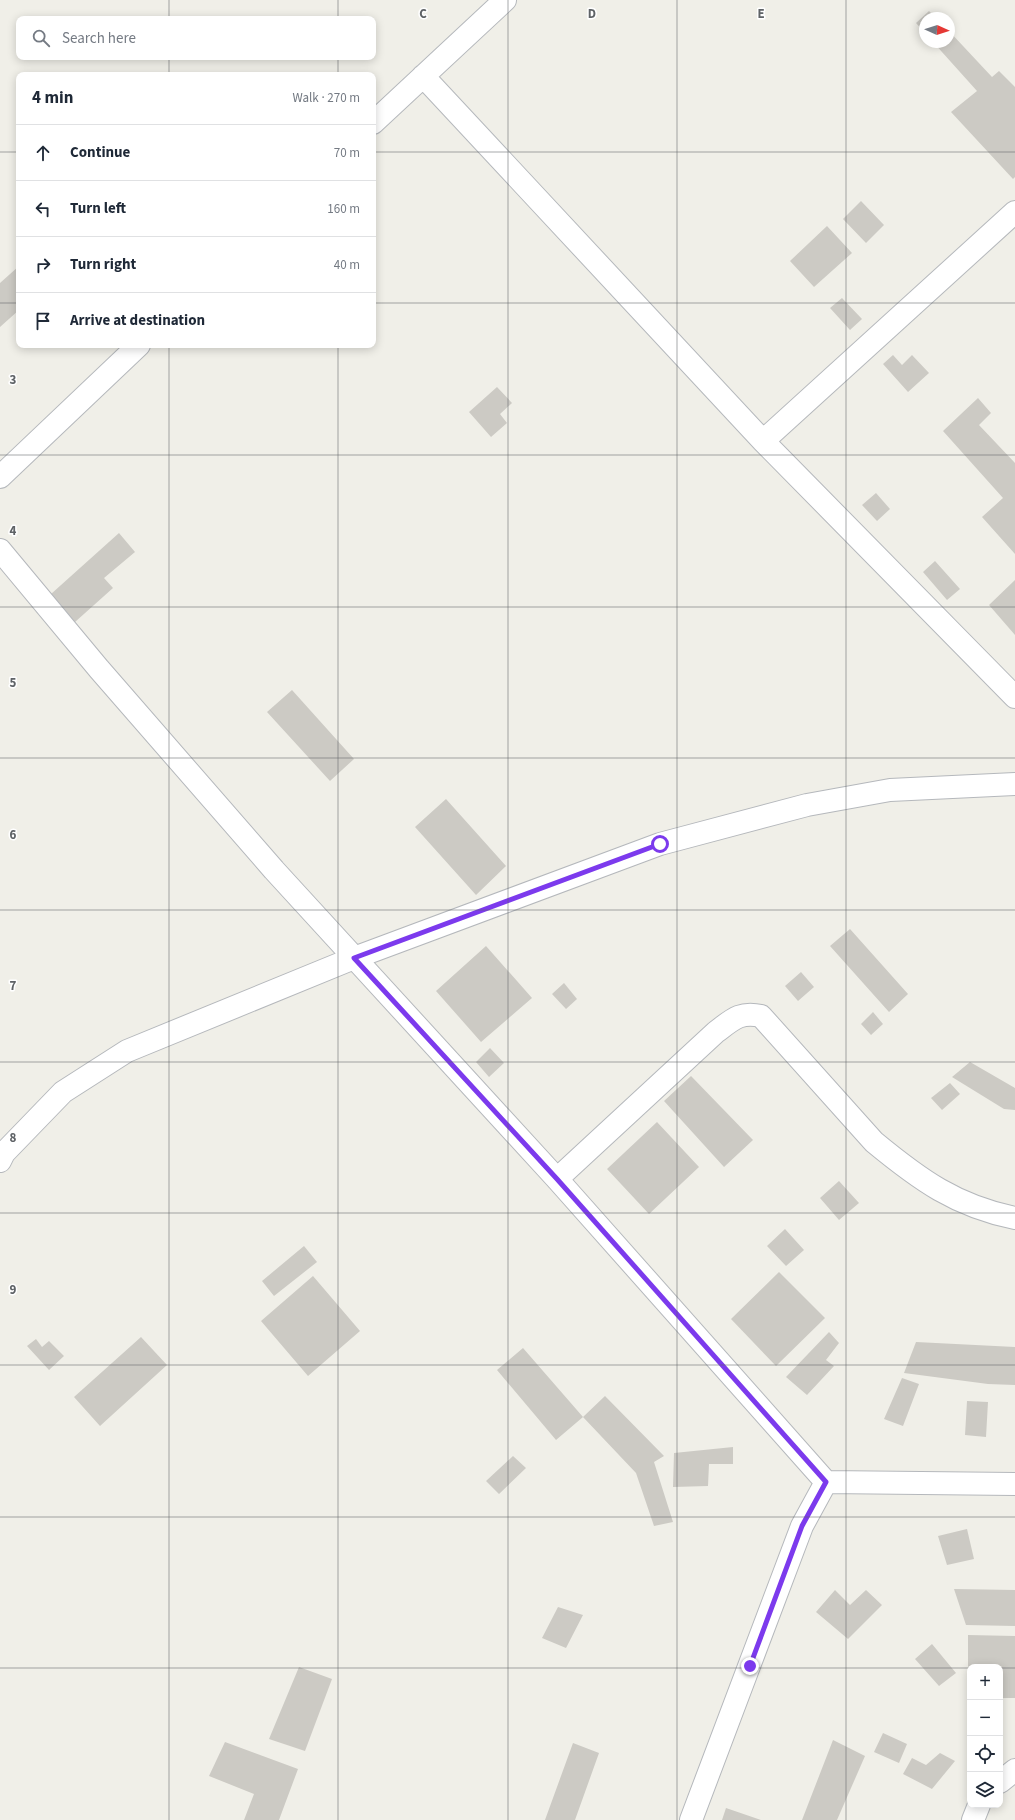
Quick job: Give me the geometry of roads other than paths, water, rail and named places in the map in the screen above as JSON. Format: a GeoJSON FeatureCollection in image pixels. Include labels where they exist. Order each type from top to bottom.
{"type":"FeatureCollection","features":[{"type":"Feature","properties":{"kind":"street"},"geometry":{"type":"LineString","coordinates":[[376,120],[506,0]]}},
{"type":"Feature","properties":{"kind":"street"},"geometry":{"type":"LineString","coordinates":[[423,76],[763,441],[1015,697]]}},
{"type":"Feature","properties":{"kind":"street"},"geometry":{"type":"LineString","coordinates":[[763,441],[1015,212]]}},
{"type":"Feature","properties":{"kind":"street"},"geometry":{"type":"LineString","coordinates":[[0,477],[136,348]]}},
{"type":"Feature","properties":{"kind":"street"},"geometry":{"type":"LineString","coordinates":[[0,550],[99,669],[258,852],[557,1179],[826,1482],[1015,1484]]}},
{"type":"Feature","properties":{"kind":"street"},"geometry":{"type":"LineString","coordinates":[[0,1161],[4,1154],[63,1092],[127,1051],[354,958],[660,844],[807,805],[890,790],[1015,784]]}},
{"type":"Feature","properties":{"kind":"street"},"geometry":{"type":"LineString","coordinates":[[557,1179],[716,1032],[736,1017],[748,1013],[761,1016],[874,1142],[896,1160],[933,1188],[961,1202],[1015,1218]]}},
{"type":"Feature","properties":{"kind":"street"},"geometry":{"type":"LineString","coordinates":[[691,1820],[802,1526],[826,1482]]}},
{"type":"Feature","properties":{"kind":"street"},"geometry":{"type":"LineString","coordinates":[[1003,1780],[1015,1770]]}},
{"type":"Feature","properties":{"kind":"street"},"geometry":{"type":"LineString","coordinates":[[973,1820],[978,1808]]}}]}
